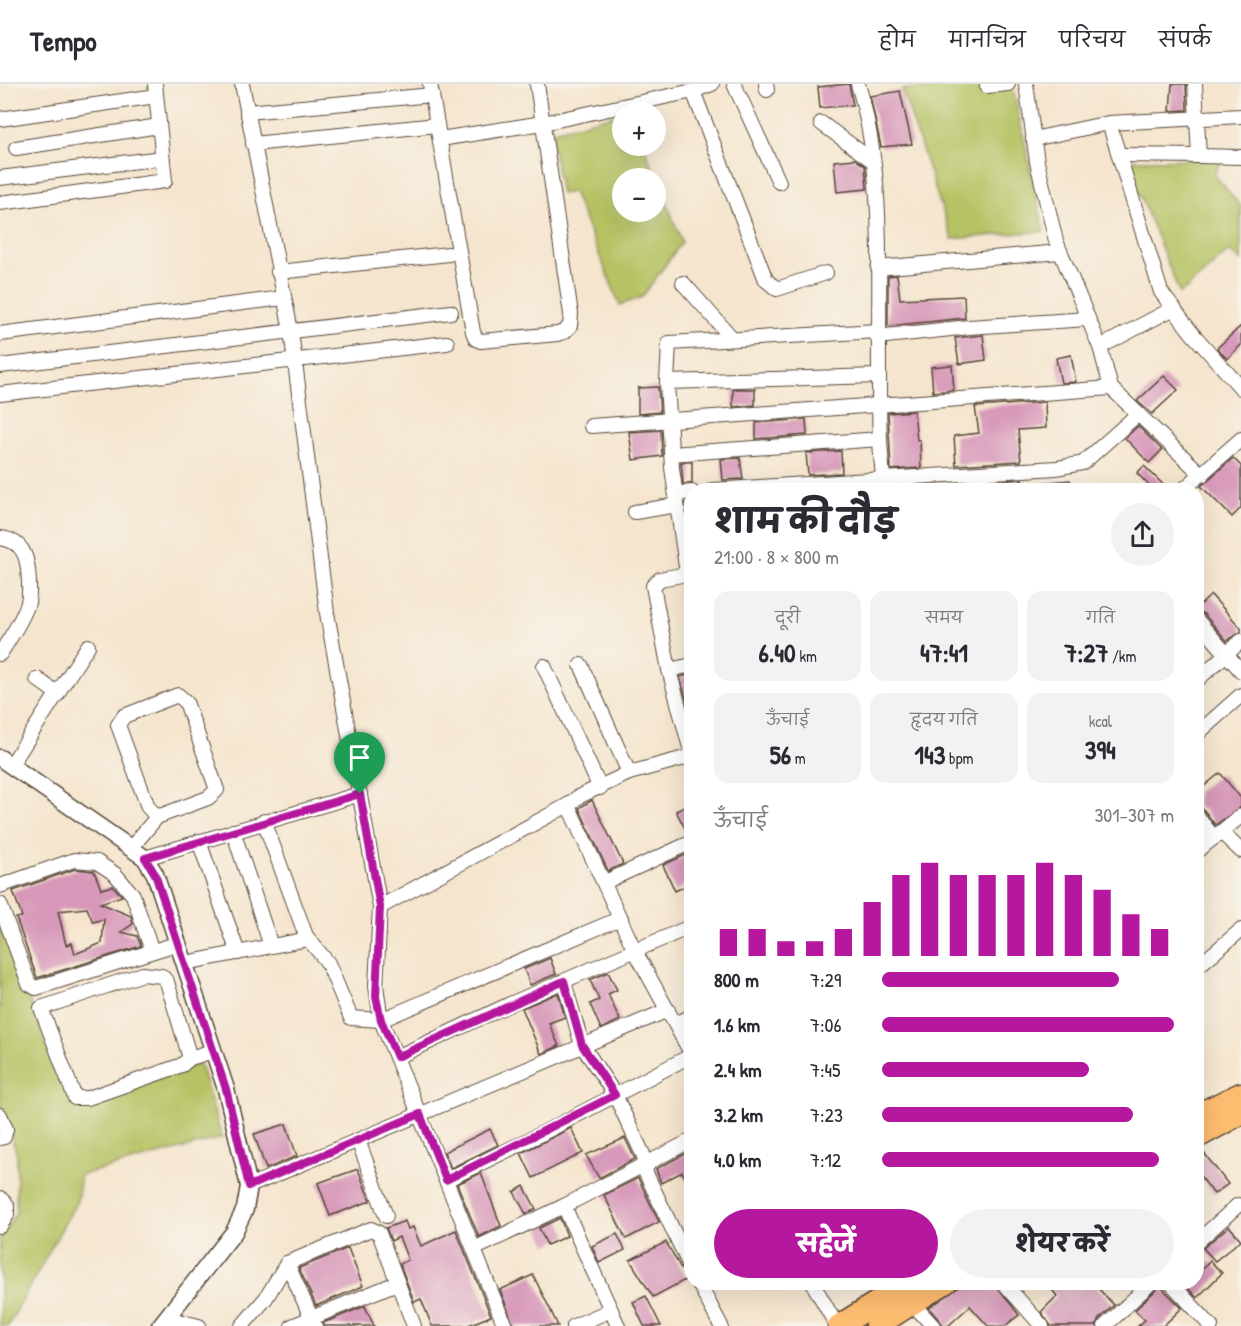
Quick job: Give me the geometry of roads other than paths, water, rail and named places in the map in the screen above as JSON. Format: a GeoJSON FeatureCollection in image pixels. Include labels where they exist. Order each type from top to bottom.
{"type":"FeatureCollection","features":[{"type":"Feature","properties":{"kind":"main road"},"geometry":{"type":"LineString","coordinates":[[1204,1112],[1241,1094]]}},
{"type":"Feature","properties":{"kind":"main road"},"geometry":{"type":"LineString","coordinates":[[1204,1133],[1241,1113]]}},
{"type":"Feature","properties":{"kind":"main road"},"geometry":{"type":"LineString","coordinates":[[838,1326],[911,1293]]}},
{"type":"Feature","properties":{"kind":"main road"},"geometry":{"type":"LineString","coordinates":[[876,1326],[911,1293]]}},
{"type":"Feature","properties":{"kind":"street"},"geometry":{"type":"LineString","coordinates":[[242,84],[291,331],[327,613],[380,907],[376,986],[381,1020],[504,1326]]}},
{"type":"Feature","properties":{"kind":"street"},"geometry":{"type":"LineString","coordinates":[[247,112],[431,89],[476,339],[482,341],[557,334],[564,332],[570,326],[571,314],[537,84]]}},
{"type":"Feature","properties":{"kind":"street"},"geometry":{"type":"LineString","coordinates":[[253,144],[543,123],[693,91],[712,84]]}},
{"type":"Feature","properties":{"kind":"street"},"geometry":{"type":"LineString","coordinates":[[734,84],[779,182]]}},
{"type":"Feature","properties":{"kind":"street"},"geometry":{"type":"LineString","coordinates":[[858,84],[865,107],[878,218],[878,405],[884,483]]}},
{"type":"Feature","properties":{"kind":"street"},"geometry":{"type":"LineString","coordinates":[[987,86],[1008,84]]}},
{"type":"Feature","properties":{"kind":"street"},"geometry":{"type":"LineString","coordinates":[[1026,84],[1033,139],[1060,252],[1100,347],[1111,388],[1202,475]]}},
{"type":"Feature","properties":{"kind":"street"},"geometry":{"type":"LineString","coordinates":[[1195,84],[1195,117],[1199,156]]}},
{"type":"Feature","properties":{"kind":"street"},"geometry":{"type":"LineString","coordinates":[[0,119],[155,90],[165,181],[0,203]]}},
{"type":"Feature","properties":{"kind":"street"},"geometry":{"type":"LineString","coordinates":[[693,91],[766,279],[777,289],[826,273]]}},
{"type":"Feature","properties":{"kind":"street"},"geometry":{"type":"LineString","coordinates":[[1033,139],[1109,123],[1241,116]]}},
{"type":"Feature","properties":{"kind":"street"},"geometry":{"type":"LineString","coordinates":[[821,123],[873,161]]}},
{"type":"Feature","properties":{"kind":"street"},"geometry":{"type":"LineString","coordinates":[[1109,123],[1161,292],[1241,388]]}},
{"type":"Feature","properties":{"kind":"street"},"geometry":{"type":"LineString","coordinates":[[16,148],[159,126]]}},
{"type":"Feature","properties":{"kind":"street"},"geometry":{"type":"LineString","coordinates":[[1120,155],[1241,157]]}},
{"type":"Feature","properties":{"kind":"street"},"geometry":{"type":"LineString","coordinates":[[0,178],[162,158]]}},
{"type":"Feature","properties":{"kind":"street"},"geometry":{"type":"LineString","coordinates":[[878,268],[1060,252]]}},
{"type":"Feature","properties":{"kind":"street"},"geometry":{"type":"LineString","coordinates":[[278,272],[449,254]]}},
{"type":"Feature","properties":{"kind":"street"},"geometry":{"type":"LineString","coordinates":[[683,283],[732,338]]}},
{"type":"Feature","properties":{"kind":"street"},"geometry":{"type":"LineString","coordinates":[[0,334],[283,298]]}},
{"type":"Feature","properties":{"kind":"street"},"geometry":{"type":"LineString","coordinates":[[1100,347],[1174,308]]}},
{"type":"Feature","properties":{"kind":"street"},"geometry":{"type":"LineString","coordinates":[[0,366],[451,312]]}},
{"type":"Feature","properties":{"kind":"street"},"geometry":{"type":"LineString","coordinates":[[684,543],[671,454],[667,382],[669,343],[732,338],[878,334],[1088,319]]}},
{"type":"Feature","properties":{"kind":"street"},"geometry":{"type":"LineString","coordinates":[[0,394],[447,343]]}},
{"type":"Feature","properties":{"kind":"street"},"geometry":{"type":"LineString","coordinates":[[667,382],[879,376]]}},
{"type":"Feature","properties":{"kind":"street"},"geometry":{"type":"LineString","coordinates":[[591,426],[1111,388]]}},
{"type":"Feature","properties":{"kind":"street"},"geometry":{"type":"LineString","coordinates":[[895,483],[1057,468],[1083,463],[1138,414]]}},
{"type":"Feature","properties":{"kind":"street"},"geometry":{"type":"LineString","coordinates":[[671,454],[880,439]]}},
{"type":"Feature","properties":{"kind":"street"},"geometry":{"type":"LineString","coordinates":[[1192,483],[1241,439]]}},
{"type":"Feature","properties":{"kind":"street"},"geometry":{"type":"LineString","coordinates":[[634,512],[684,496]]}},
{"type":"Feature","properties":{"kind":"street"},"geometry":{"type":"LineString","coordinates":[[0,538],[20,545],[28,565],[27,605],[2,645]]}},
{"type":"Feature","properties":{"kind":"street"},"geometry":{"type":"LineString","coordinates":[[684,575],[660,579],[653,585],[669,670],[684,711]]}},
{"type":"Feature","properties":{"kind":"street"},"geometry":{"type":"LineString","coordinates":[[1204,628],[1241,671]]}},
{"type":"Feature","properties":{"kind":"street"},"geometry":{"type":"LineString","coordinates":[[1204,674],[1241,641]]}},
{"type":"Feature","properties":{"kind":"street"},"geometry":{"type":"LineString","coordinates":[[88,646],[58,693],[6,762],[138,853],[155,874],[226,1089],[249,1186],[246,1209],[234,1232],[163,1322]]}},
{"type":"Feature","properties":{"kind":"street"},"geometry":{"type":"LineString","coordinates":[[581,665],[629,773]]}},
{"type":"Feature","properties":{"kind":"street"},"geometry":{"type":"LineString","coordinates":[[544,666],[600,788]]}},
{"type":"Feature","properties":{"kind":"street"},"geometry":{"type":"LineString","coordinates":[[669,670],[684,667]]}},
{"type":"Feature","properties":{"kind":"street"},"geometry":{"type":"LineString","coordinates":[[37,679],[58,693]]}},
{"type":"Feature","properties":{"kind":"street"},"geometry":{"type":"LineString","coordinates":[[138,853],[157,817],[208,798],[217,790],[186,702],[178,695],[124,716],[118,725],[148,807],[157,817]]}},
{"type":"Feature","properties":{"kind":"street"},"geometry":{"type":"LineString","coordinates":[[1204,728],[1241,695]]}},
{"type":"Feature","properties":{"kind":"street"},"geometry":{"type":"LineString","coordinates":[[380,907],[568,806],[578,797],[629,773],[684,757]]}},
{"type":"Feature","properties":{"kind":"street"},"geometry":{"type":"LineString","coordinates":[[138,853],[199,841],[360,794]]}},
{"type":"Feature","properties":{"kind":"street"},"geometry":{"type":"LineString","coordinates":[[568,806],[634,949],[684,1040]]}},
{"type":"Feature","properties":{"kind":"street"},"geometry":{"type":"LineString","coordinates":[[1204,846],[1241,816]]}},
{"type":"Feature","properties":{"kind":"street"},"geometry":{"type":"LineString","coordinates":[[264,821],[308,939],[328,963],[351,1018],[381,1020],[621,918]]}},
{"type":"Feature","properties":{"kind":"street"},"geometry":{"type":"LineString","coordinates":[[1204,822],[1241,851]]}},
{"type":"Feature","properties":{"kind":"street"},"geometry":{"type":"LineString","coordinates":[[233,831],[271,946]]}},
{"type":"Feature","properties":{"kind":"street"},"geometry":{"type":"LineString","coordinates":[[199,841],[238,953]]}},
{"type":"Feature","properties":{"kind":"street"},"geometry":{"type":"LineString","coordinates":[[605,882],[684,846]]}},
{"type":"Feature","properties":{"kind":"street"},"geometry":{"type":"LineString","coordinates":[[0,886],[74,860],[97,862],[115,874],[133,895],[152,951]]}},
{"type":"Feature","properties":{"kind":"street"},"geometry":{"type":"LineString","coordinates":[[0,904],[29,984],[36,988],[45,988],[178,944]]}},
{"type":"Feature","properties":{"kind":"street"},"geometry":{"type":"LineString","coordinates":[[397,1057],[634,949],[684,929]]}},
{"type":"Feature","properties":{"kind":"street"},"geometry":{"type":"LineString","coordinates":[[1204,961],[1241,930]]}},
{"type":"Feature","properties":{"kind":"street"},"geometry":{"type":"LineString","coordinates":[[185,963],[308,939]]}},
{"type":"Feature","properties":{"kind":"street"},"geometry":{"type":"LineString","coordinates":[[190,1058],[166,982],[162,976],[143,974],[41,1008],[75,1098],[88,1098],[182,1065],[190,1058],[213,1051]]}},
{"type":"Feature","properties":{"kind":"street"},"geometry":{"type":"LineString","coordinates":[[564,981],[582,1045],[615,1095],[684,1252]]}},
{"type":"Feature","properties":{"kind":"street"},"geometry":{"type":"LineString","coordinates":[[249,1186],[668,1010]]}},
{"type":"Feature","properties":{"kind":"street"},"geometry":{"type":"LineString","coordinates":[[676,1024],[684,1020]]}},
{"type":"Feature","properties":{"kind":"street"},"geometry":{"type":"LineString","coordinates":[[446,1180],[684,1059]]}},
{"type":"Feature","properties":{"kind":"street"},"geometry":{"type":"LineString","coordinates":[[0,1115],[6,1129],[4,1137],[0,1138]]}},
{"type":"Feature","properties":{"kind":"street"},"geometry":{"type":"LineString","coordinates":[[358,1140],[386,1216]]}},
{"type":"Feature","properties":{"kind":"street"},"geometry":{"type":"LineString","coordinates":[[474,1249],[646,1166],[684,1145]]}},
{"type":"Feature","properties":{"kind":"street"},"geometry":{"type":"LineString","coordinates":[[0,1198],[7,1204],[7,1215],[0,1226]]}},
{"type":"Feature","properties":{"kind":"street"},"geometry":{"type":"LineString","coordinates":[[1204,1236],[1238,1205]]}},
{"type":"Feature","properties":{"kind":"street"},"geometry":{"type":"LineString","coordinates":[[564,1206],[618,1326]]}},
{"type":"Feature","properties":{"kind":"street"},"geometry":{"type":"LineString","coordinates":[[242,1326],[266,1298],[286,1263],[375,1230],[379,1233],[414,1326]]}},
{"type":"Feature","properties":{"kind":"street"},"geometry":{"type":"LineString","coordinates":[[286,1263],[314,1323]]}},
{"type":"Feature","properties":{"kind":"street"},"geometry":{"type":"LineString","coordinates":[[292,1326],[314,1323],[397,1283]]}},
{"type":"Feature","properties":{"kind":"street"},"geometry":{"type":"LineString","coordinates":[[702,1290],[721,1326]]}},
{"type":"Feature","properties":{"kind":"street"},"geometry":{"type":"LineString","coordinates":[[818,1290],[838,1326]]}},
{"type":"Feature","properties":{"kind":"street"},"geometry":{"type":"LineString","coordinates":[[1009,1290],[1042,1326]]}},
{"type":"Feature","properties":{"kind":"street"},"geometry":{"type":"LineString","coordinates":[[1105,1326],[1143,1290]]}},
{"type":"Feature","properties":{"kind":"street"},"geometry":{"type":"LineString","coordinates":[[1177,1290],[1211,1326]]}},
{"type":"Feature","properties":{"kind":"street"},"geometry":{"type":"LineString","coordinates":[[911,1293],[933,1326]]}},
{"type":"Feature","properties":{"kind":"street"},"geometry":{"type":"LineString","coordinates":[[574,1326],[611,1310]]}},
{"type":"Feature","properties":{"kind":"street"},"geometry":{"type":"LineString","coordinates":[[163,1322],[199,1326]]}}]}
